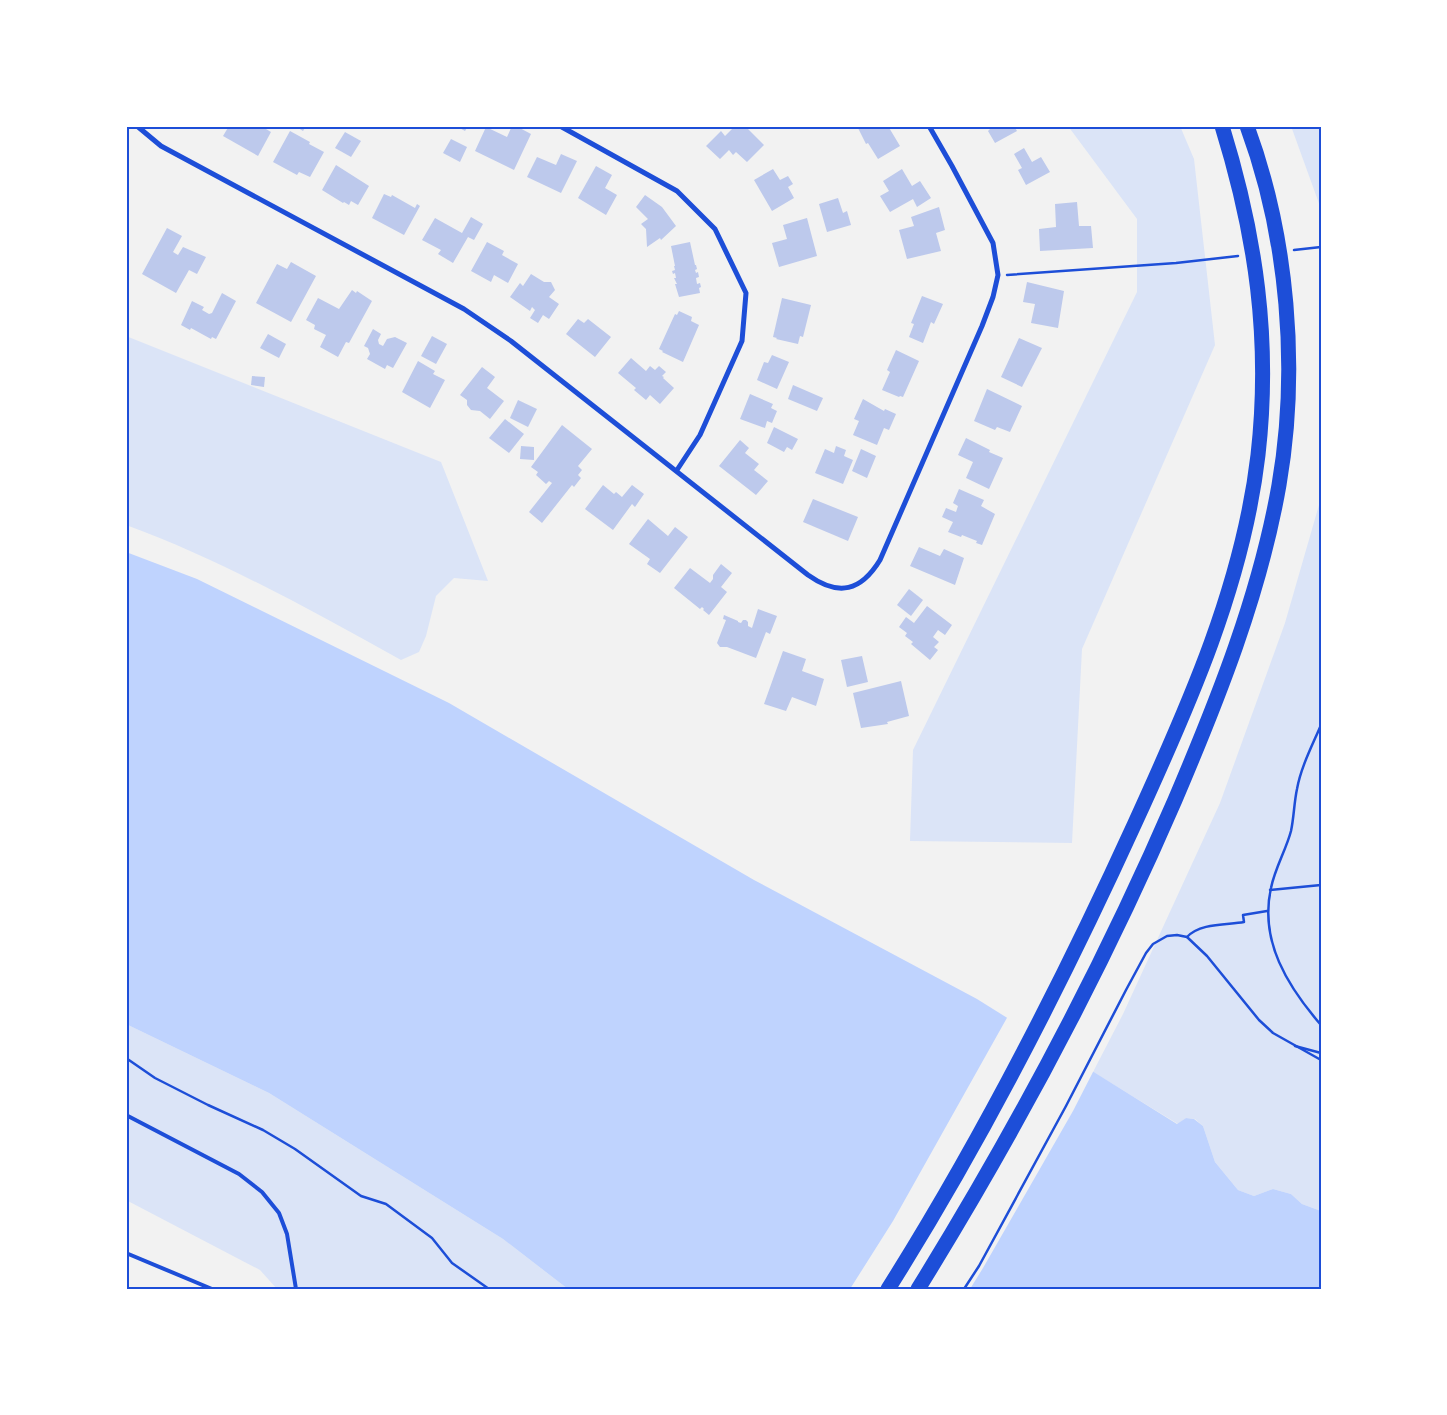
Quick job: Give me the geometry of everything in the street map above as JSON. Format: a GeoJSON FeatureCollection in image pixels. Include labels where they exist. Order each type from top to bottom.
{"type":"FeatureCollection","features":[{"type":"Feature","properties":{"kind":"highway"},"geometry":{"type":"LineString","coordinates":[[888,1289],[1001,1096],[1066,973],[1157,776],[1187,706],[1234,574],[1252,492],[1261,418],[1262,326],[1251,240],[1237,175],[1222,126]]}},
{"type":"Feature","properties":{"kind":"highway"},"geometry":{"type":"LineString","coordinates":[[918,1289],[1037,1085],[1088,988],[1160,836],[1229,665],[1249,608],[1279,484],[1284,442],[1288,366],[1286,312],[1274,222],[1258,155],[1247,126]]}},
{"type":"Feature","properties":{"kind":"street"},"geometry":{"type":"LineString","coordinates":[[137,126],[161,146],[464,309],[511,340],[816,580],[833,587],[852,587],[860,584],[872,572],[884,552],[994,297],[998,275],[993,242],[929,126]]}},
{"type":"Feature","properties":{"kind":"street"},"geometry":{"type":"LineString","coordinates":[[560,126],[677,191],[716,229],[746,293],[742,341],[700,434],[677,470]]}},
{"type":"Feature","properties":{"kind":"lane"},"geometry":{"type":"LineString","coordinates":[[126,1115],[239,1174],[262,1192],[279,1213],[287,1234],[296,1289]]}},
{"type":"Feature","properties":{"kind":"lane"},"geometry":{"type":"LineString","coordinates":[[126,1253],[212,1289]]}},
{"type":"Feature","properties":{"kind":"path"},"geometry":{"type":"LineString","coordinates":[[998,275],[1176,263]]}},
{"type":"Feature","properties":{"kind":"path"},"geometry":{"type":"LineString","coordinates":[[1321,726],[1306,758],[1297,788],[1291,832],[1276,870],[1270,890],[1267,911],[1273,949],[1286,978],[1304,1006],[1321,1025]]}},
{"type":"Feature","properties":{"kind":"path"},"geometry":{"type":"LineString","coordinates":[[1270,890],[1321,885]]}},
{"type":"Feature","properties":{"kind":"path"},"geometry":{"type":"LineString","coordinates":[[1187,937],[1202,928],[1244,922],[1243,915],[1267,911]]}},
{"type":"Feature","properties":{"kind":"path"},"geometry":{"type":"LineString","coordinates":[[964,1289],[979,1266],[1062,1115],[1116,1008],[1146,953],[1153,944],[1167,936],[1187,937],[1208,956],[1259,1020],[1273,1034],[1321,1060]]}},
{"type":"Feature","properties":{"kind":"path"},"geometry":{"type":"LineString","coordinates":[[1289,1044],[1321,1053]]}},
{"type":"Feature","properties":{"kind":"path"},"geometry":{"type":"LineString","coordinates":[[126,1058],[156,1078],[279,1140],[361,1196],[386,1204],[432,1238],[452,1263],[489,1289]]}},
{"type":"Feature","properties":{"kind":"shaded area"},"geometry":{"type":"Polygon","coordinates":[[[1068,126],[1180,126],[1194,159],[1215,345],[1082,649],[1072,843],[910,841],[913,750],[1137,292],[1137,219],[1068,126]]]}},
{"type":"Feature","properties":{"kind":"shaded area"},"geometry":{"type":"Polygon","coordinates":[[[1291,126],[1321,126],[1321,209],[1291,126]]]}},
{"type":"Feature","properties":{"kind":"shaded area"},"geometry":{"type":"Polygon","coordinates":[[[126,336],[441,462],[488,581],[454,578],[436,596],[426,636],[419,652],[401,660],[232,570],[126,525],[126,336]]]}},
{"type":"Feature","properties":{"kind":"shaded area"},"geometry":{"type":"Polygon","coordinates":[[[1321,498],[1321,1211],[1302,1204],[1291,1194],[1273,1189],[1254,1196],[1238,1190],[1215,1162],[1203,1126],[1195,1119],[1186,1118],[1178,1124],[1093,1072],[1123,1014],[1220,803],[1285,623],[1321,498]]]}},
{"type":"Feature","properties":{"kind":"shaded area"},"geometry":{"type":"Polygon","coordinates":[[[126,1024],[269,1093],[503,1239],[568,1289],[277,1289],[260,1270],[126,1200],[126,1024]]]}},
{"type":"Feature","properties":{"kind":"water"},"geometry":{"type":"Polygon","coordinates":[[[126,552],[197,579],[449,703],[754,880],[977,999],[1177,1124],[1186,1118],[1194,1119],[1203,1126],[1215,1162],[1238,1190],[1254,1196],[1273,1189],[1291,1194],[1302,1204],[1321,1211],[1321,1289],[568,1289],[503,1239],[269,1093],[126,1024],[126,552]]]}},
{"type":"Feature","properties":{"kind":"pier"},"geometry":{"type":"Polygon","coordinates":[[[1008,1016],[1094,1070],[1073,1111],[983,1268],[970,1289],[850,1289],[893,1221],[1008,1016]]]}},
{"type":"Feature","properties":{"kind":"building"},"geometry":{"type":"Polygon","coordinates":[[[229,126],[261,126],[271,132],[258,156],[223,136],[229,126]]]}},
{"type":"Feature","properties":{"kind":"building"},"geometry":{"type":"Polygon","coordinates":[[[295,126],[306,126],[303,131],[295,126]]]}},
{"type":"Feature","properties":{"kind":"building"},"geometry":{"type":"Polygon","coordinates":[[[456,126],[468,126],[465,131],[456,126]]]}},
{"type":"Feature","properties":{"kind":"building"},"geometry":{"type":"Polygon","coordinates":[[[512,126],[516,126],[531,134],[514,170],[475,151],[486,127],[507,137],[512,126]]]}},
{"type":"Feature","properties":{"kind":"building"},"geometry":{"type":"Polygon","coordinates":[[[735,126],[745,126],[764,145],[747,162],[736,152],[733,155],[729,150],[720,159],[706,146],[721,131],[725,136],[735,126]]]}},
{"type":"Feature","properties":{"kind":"building"},"geometry":{"type":"Polygon","coordinates":[[[857,126],[888,126],[900,146],[878,159],[868,143],[866,144],[857,126]]]}},
{"type":"Feature","properties":{"kind":"building"},"geometry":{"type":"Polygon","coordinates":[[[989,126],[1014,126],[1017,131],[995,143],[988,131],[990,129],[989,126]]]}},
{"type":"Feature","properties":{"kind":"building"},"geometry":{"type":"Polygon","coordinates":[[[290,131],[324,152],[310,177],[299,172],[297,175],[273,162],[290,131]]]}},
{"type":"Feature","properties":{"kind":"building"},"geometry":{"type":"Polygon","coordinates":[[[345,132],[361,141],[351,157],[335,148],[345,132]]]}},
{"type":"Feature","properties":{"kind":"building"},"geometry":{"type":"Polygon","coordinates":[[[451,139],[467,147],[460,162],[443,153],[451,139]]]}},
{"type":"Feature","properties":{"kind":"building"},"geometry":{"type":"Polygon","coordinates":[[[1024,148],[1032,162],[1041,157],[1050,172],[1026,185],[1018,170],[1022,168],[1014,154],[1024,148]]]}},
{"type":"Feature","properties":{"kind":"building"},"geometry":{"type":"Polygon","coordinates":[[[561,154],[577,161],[561,193],[527,177],[537,157],[556,165],[561,154]]]}},
{"type":"Feature","properties":{"kind":"building"},"geometry":{"type":"Polygon","coordinates":[[[336,165],[369,186],[358,205],[351,201],[349,205],[343,203],[322,190],[336,165]]]}},
{"type":"Feature","properties":{"kind":"building"},"geometry":{"type":"Polygon","coordinates":[[[596,166],[612,175],[605,188],[617,195],[606,215],[578,198],[596,166]]]}},
{"type":"Feature","properties":{"kind":"building"},"geometry":{"type":"Polygon","coordinates":[[[773,169],[780,180],[788,176],[793,184],[788,187],[794,198],[772,211],[754,180],[773,169]]]}},
{"type":"Feature","properties":{"kind":"building"},"geometry":{"type":"Polygon","coordinates":[[[902,169],[912,186],[920,181],[931,198],[917,207],[913,199],[890,212],[880,196],[889,191],[883,181],[902,169]]]}},
{"type":"Feature","properties":{"kind":"building"},"geometry":{"type":"Polygon","coordinates":[[[384,194],[391,197],[392,195],[415,208],[417,204],[420,206],[404,235],[372,218],[384,194]]]}},
{"type":"Feature","properties":{"kind":"building"},"geometry":{"type":"Polygon","coordinates":[[[645,195],[662,207],[676,226],[661,240],[660,238],[647,247],[646,229],[641,224],[648,219],[636,207],[645,195]]]}},
{"type":"Feature","properties":{"kind":"building"},"geometry":{"type":"Polygon","coordinates":[[[838,198],[843,213],[847,211],[851,225],[827,232],[819,204],[838,198]]]}},
{"type":"Feature","properties":{"kind":"building"},"geometry":{"type":"Polygon","coordinates":[[[1077,202],[1079,226],[1091,226],[1093,248],[1040,251],[1039,229],[1056,227],[1055,204],[1077,202]]]}},
{"type":"Feature","properties":{"kind":"building"},"geometry":{"type":"Polygon","coordinates":[[[939,207],[945,230],[936,233],[941,251],[907,259],[899,230],[914,226],[911,217],[939,207]]]}},
{"type":"Feature","properties":{"kind":"building"},"geometry":{"type":"Polygon","coordinates":[[[471,217],[483,224],[474,240],[468,237],[453,263],[438,254],[441,250],[422,240],[435,218],[462,233],[471,217]]]}},
{"type":"Feature","properties":{"kind":"building"},"geometry":{"type":"Polygon","coordinates":[[[807,218],[817,256],[779,267],[772,243],[787,239],[783,225],[807,218]]]}},
{"type":"Feature","properties":{"kind":"building"},"geometry":{"type":"Polygon","coordinates":[[[167,228],[182,236],[173,252],[178,255],[183,247],[206,257],[197,274],[189,270],[176,293],[142,274],[167,228]]]}},
{"type":"Feature","properties":{"kind":"building"},"geometry":{"type":"Polygon","coordinates":[[[487,242],[504,251],[502,255],[518,264],[508,283],[494,275],[491,282],[471,271],[487,242]]]}},
{"type":"Feature","properties":{"kind":"building"},"geometry":{"type":"Polygon","coordinates":[[[690,242],[697,269],[695,270],[696,273],[698,272],[699,277],[696,278],[697,284],[700,283],[701,287],[699,288],[700,293],[679,297],[674,278],[676,278],[675,273],[673,274],[672,271],[675,270],[675,266],[671,246],[690,242]]]}},
{"type":"Feature","properties":{"kind":"building"},"geometry":{"type":"Polygon","coordinates":[[[291,262],[316,276],[291,322],[256,303],[277,264],[287,269],[291,262]]]}},
{"type":"Feature","properties":{"kind":"building"},"geometry":{"type":"Polygon","coordinates":[[[531,274],[544,282],[551,282],[555,290],[549,297],[559,304],[549,319],[543,315],[538,323],[530,318],[535,310],[532,307],[530,311],[510,297],[520,283],[523,286],[531,274]]]}},
{"type":"Feature","properties":{"kind":"building"},"geometry":{"type":"Polygon","coordinates":[[[1027,282],[1064,291],[1058,328],[1031,323],[1035,304],[1023,302],[1027,282]]]}},
{"type":"Feature","properties":{"kind":"building"},"geometry":{"type":"Polygon","coordinates":[[[352,290],[356,293],[357,291],[372,301],[349,343],[346,342],[338,357],[320,347],[326,335],[314,329],[315,325],[306,320],[318,298],[339,309],[352,290]]]}},
{"type":"Feature","properties":{"kind":"building"},"geometry":{"type":"Polygon","coordinates":[[[222,293],[236,301],[216,339],[212,337],[211,339],[191,328],[190,330],[181,325],[192,301],[204,307],[202,310],[209,314],[212,313],[222,293]]]}},
{"type":"Feature","properties":{"kind":"building"},"geometry":{"type":"Polygon","coordinates":[[[922,296],[943,304],[934,324],[931,322],[923,343],[909,337],[914,324],[911,323],[922,296]]]}},
{"type":"Feature","properties":{"kind":"building"},"geometry":{"type":"Polygon","coordinates":[[[782,298],[811,305],[803,337],[800,336],[798,344],[773,337],[782,298]]]}},
{"type":"Feature","properties":{"kind":"building"},"geometry":{"type":"Polygon","coordinates":[[[679,311],[692,317],[691,321],[699,325],[683,362],[659,349],[675,314],[677,315],[679,311]]]}},
{"type":"Feature","properties":{"kind":"building"},"geometry":{"type":"Polygon","coordinates":[[[578,319],[584,323],[588,319],[611,337],[595,357],[566,334],[578,319]]]}},
{"type":"Feature","properties":{"kind":"building"},"geometry":{"type":"Polygon","coordinates":[[[373,329],[381,334],[378,340],[379,344],[383,346],[387,339],[395,337],[407,343],[393,368],[387,365],[385,369],[367,359],[370,354],[368,348],[364,346],[373,329]]]}},
{"type":"Feature","properties":{"kind":"building"},"geometry":{"type":"Polygon","coordinates":[[[268,334],[286,344],[279,358],[260,348],[268,334]]]}},
{"type":"Feature","properties":{"kind":"building"},"geometry":{"type":"Polygon","coordinates":[[[432,336],[447,344],[436,364],[421,356],[432,336]]]}},
{"type":"Feature","properties":{"kind":"building"},"geometry":{"type":"Polygon","coordinates":[[[1019,338],[1042,348],[1022,387],[1001,377],[1019,338]]]}},
{"type":"Feature","properties":{"kind":"building"},"geometry":{"type":"Polygon","coordinates":[[[896,350],[919,361],[903,397],[882,390],[890,372],[887,370],[896,350]]]}},
{"type":"Feature","properties":{"kind":"building"},"geometry":{"type":"Polygon","coordinates":[[[772,355],[789,362],[777,389],[757,380],[764,362],[768,363],[772,355]]]}},
{"type":"Feature","properties":{"kind":"building"},"geometry":{"type":"Polygon","coordinates":[[[631,358],[646,371],[650,366],[655,370],[659,366],[666,372],[662,376],[663,378],[674,388],[660,404],[650,395],[646,400],[634,390],[636,388],[618,373],[631,358]]]}},
{"type":"Feature","properties":{"kind":"building"},"geometry":{"type":"Polygon","coordinates":[[[418,361],[435,371],[433,374],[445,380],[430,408],[402,392],[418,361]]]}},
{"type":"Feature","properties":{"kind":"building"},"geometry":{"type":"Polygon","coordinates":[[[482,367],[495,377],[487,388],[504,401],[490,419],[480,411],[471,410],[467,405],[467,400],[460,395],[482,367]]]}},
{"type":"Feature","properties":{"kind":"building"},"geometry":{"type":"Polygon","coordinates":[[[252,376],[265,377],[264,387],[251,385],[252,376]]]}},
{"type":"Feature","properties":{"kind":"building"},"geometry":{"type":"Polygon","coordinates":[[[793,385],[823,398],[817,411],[788,399],[793,385]]]}},
{"type":"Feature","properties":{"kind":"building"},"geometry":{"type":"Polygon","coordinates":[[[987,389],[1022,406],[1010,432],[997,427],[995,430],[974,421],[987,389]]]}},
{"type":"Feature","properties":{"kind":"building"},"geometry":{"type":"Polygon","coordinates":[[[750,394],[773,404],[771,408],[777,411],[772,423],[767,421],[765,428],[740,419],[750,394]]]}},
{"type":"Feature","properties":{"kind":"building"},"geometry":{"type":"Polygon","coordinates":[[[863,399],[884,411],[885,409],[896,414],[889,430],[884,428],[877,445],[853,435],[859,421],[854,419],[863,399]]]}},
{"type":"Feature","properties":{"kind":"building"},"geometry":{"type":"Polygon","coordinates":[[[518,400],[537,409],[528,427],[510,418],[518,400]]]}},
{"type":"Feature","properties":{"kind":"building"},"geometry":{"type":"Polygon","coordinates":[[[505,419],[524,434],[509,453],[489,438],[505,419]]]}},
{"type":"Feature","properties":{"kind":"building"},"geometry":{"type":"Polygon","coordinates":[[[562,425],[592,449],[578,466],[582,470],[578,475],[581,478],[574,487],[572,485],[542,523],[529,512],[552,483],[549,481],[546,484],[536,475],[538,472],[531,467],[562,425]]]}},
{"type":"Feature","properties":{"kind":"building"},"geometry":{"type":"Polygon","coordinates":[[[774,427],[798,439],[792,450],[787,447],[784,452],[767,443],[774,427]]]}},
{"type":"Feature","properties":{"kind":"building"},"geometry":{"type":"Polygon","coordinates":[[[966,438],[1003,458],[989,489],[966,478],[973,462],[958,455],[966,438]]]}},
{"type":"Feature","properties":{"kind":"building"},"geometry":{"type":"Polygon","coordinates":[[[740,440],[749,448],[745,453],[759,464],[754,470],[768,481],[756,495],[719,466],[740,440]]]}},
{"type":"Feature","properties":{"kind":"building"},"geometry":{"type":"Polygon","coordinates":[[[521,446],[534,447],[534,460],[520,459],[521,446]]]}},
{"type":"Feature","properties":{"kind":"building"},"geometry":{"type":"Polygon","coordinates":[[[836,446],[846,450],[844,456],[853,460],[843,484],[815,473],[825,449],[834,453],[836,446]]]}},
{"type":"Feature","properties":{"kind":"building"},"geometry":{"type":"Polygon","coordinates":[[[861,449],[876,456],[867,478],[852,471],[861,449]]]}},
{"type":"Feature","properties":{"kind":"building"},"geometry":{"type":"Polygon","coordinates":[[[603,485],[614,494],[616,492],[622,497],[632,485],[644,494],[635,507],[632,504],[613,530],[585,509],[603,485]]]}},
{"type":"Feature","properties":{"kind":"building"},"geometry":{"type":"Polygon","coordinates":[[[959,489],[984,500],[981,506],[995,514],[982,545],[962,535],[961,537],[948,532],[953,522],[942,517],[946,508],[956,512],[958,506],[953,503],[959,489]]]}},
{"type":"Feature","properties":{"kind":"building"},"geometry":{"type":"Polygon","coordinates":[[[813,499],[858,517],[848,541],[803,522],[813,499]]]}},
{"type":"Feature","properties":{"kind":"building"},"geometry":{"type":"Polygon","coordinates":[[[648,519],[668,536],[675,527],[688,537],[660,573],[647,564],[650,559],[629,544],[648,519]]]}},
{"type":"Feature","properties":{"kind":"building"},"geometry":{"type":"Polygon","coordinates":[[[919,547],[940,556],[944,549],[964,558],[955,585],[910,566],[919,547]]]}},
{"type":"Feature","properties":{"kind":"building"},"geometry":{"type":"Polygon","coordinates":[[[721,564],[732,573],[721,587],[727,592],[709,615],[702,607],[700,609],[674,588],[690,568],[710,583],[721,564]]]}},
{"type":"Feature","properties":{"kind":"building"},"geometry":{"type":"Polygon","coordinates":[[[909,589],[923,600],[911,616],[897,605],[909,589]]]}},
{"type":"Feature","properties":{"kind":"building"},"geometry":{"type":"Polygon","coordinates":[[[927,606],[952,625],[945,635],[938,630],[933,637],[939,642],[934,647],[938,650],[930,660],[911,644],[913,642],[905,636],[907,633],[899,627],[906,617],[914,623],[927,606]]]}},
{"type":"Feature","properties":{"kind":"building"},"geometry":{"type":"Polygon","coordinates":[[[758,609],[777,616],[770,634],[766,632],[756,658],[727,647],[720,647],[717,643],[726,620],[723,619],[724,615],[741,623],[743,620],[746,620],[748,626],[752,628],[758,609]]]}},
{"type":"Feature","properties":{"kind":"building"},"geometry":{"type":"Polygon","coordinates":[[[783,651],[806,659],[802,671],[824,679],[816,706],[792,697],[786,711],[764,704],[783,651]]]}},
{"type":"Feature","properties":{"kind":"building"},"geometry":{"type":"Polygon","coordinates":[[[862,656],[868,682],[847,687],[841,660],[862,656]]]}},
{"type":"Feature","properties":{"kind":"building"},"geometry":{"type":"Polygon","coordinates":[[[901,681],[909,716],[887,722],[888,724],[861,728],[853,693],[901,681]]]}}]}
